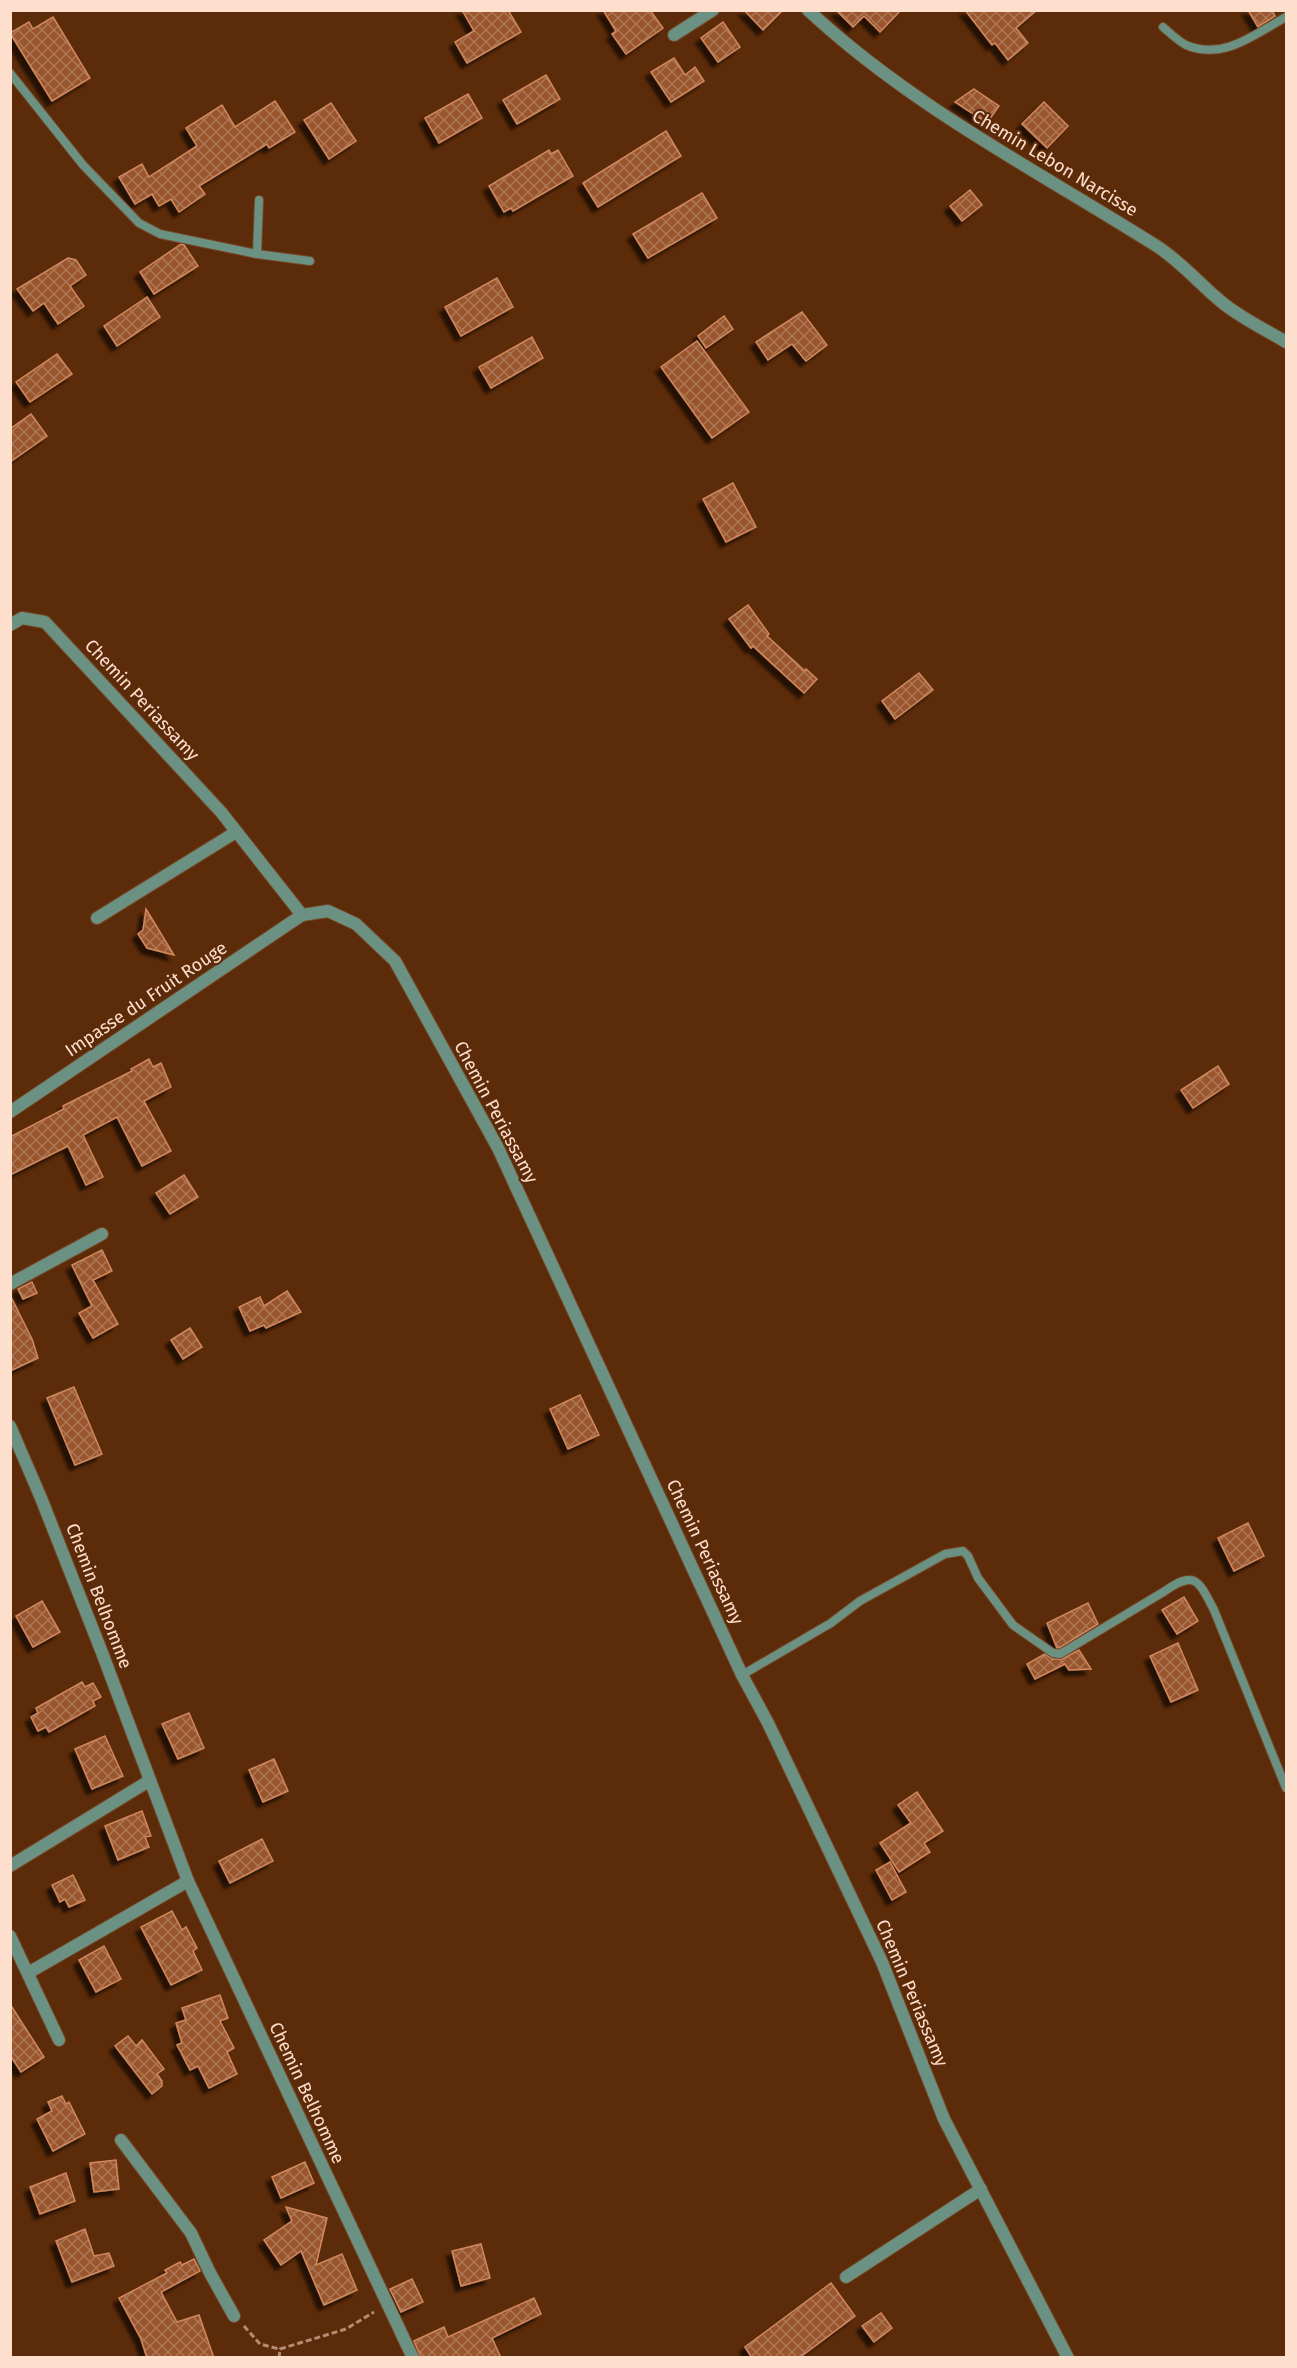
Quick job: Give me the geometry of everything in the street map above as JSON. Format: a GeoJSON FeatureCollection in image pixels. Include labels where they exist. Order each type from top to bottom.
{"type":"FeatureCollection","features":[{"type":"Feature","properties":{"kind":"street"},"geometry":{"type":"LineString","coordinates":[[674,35],[713,10]]}},
{"type":"Feature","properties":{"kind":"street","name":"Chemin Lebon Narcisse"},"geometry":{"type":"LineString","coordinates":[[808,10],[858,54],[925,103],[991,146],[1156,245],[1184,266],[1224,304],[1287,342]]}},
{"type":"Feature","properties":{"kind":"street","name":"Chemin Periassamy"},"geometry":{"type":"LineString","coordinates":[[10,625],[22,618],[45,622],[220,812],[302,915],[328,911],[356,924],[395,962],[498,1148],[742,1675],[768,1723],[882,1962],[944,2119],[1068,2358]]}},
{"type":"Feature","properties":{"kind":"street"},"geometry":{"type":"LineString","coordinates":[[98,918],[236,832]]}},
{"type":"Feature","properties":{"kind":"street","name":"Impasse du Fruit Rouge"},"geometry":{"type":"LineString","coordinates":[[10,1112],[302,915]]}},
{"type":"Feature","properties":{"kind":"street"},"geometry":{"type":"LineString","coordinates":[[10,1284],[102,1233]]}},
{"type":"Feature","properties":{"kind":"street","name":"Chemin Belhomme"},"geometry":{"type":"LineString","coordinates":[[10,1426],[101,1650],[188,1881],[386,2305],[413,2358]]}},
{"type":"Feature","properties":{"kind":"street"},"geometry":{"type":"LineString","coordinates":[[10,1866],[149,1781]]}},
{"type":"Feature","properties":{"kind":"street"},"geometry":{"type":"LineString","coordinates":[[28,1973],[188,1881]]}},
{"type":"Feature","properties":{"kind":"street"},"geometry":{"type":"LineString","coordinates":[[10,1936],[59,2040]]}},
{"type":"Feature","properties":{"kind":"street"},"geometry":{"type":"LineString","coordinates":[[122,2140],[191,2233],[234,2316]]}},
{"type":"Feature","properties":{"kind":"street"},"geometry":{"type":"LineString","coordinates":[[846,2277],[981,2189]]}},
{"type":"Feature","properties":{"kind":"lane"},"geometry":{"type":"LineString","coordinates":[[1163,27],[1184,44],[1207,50],[1221,50],[1232,47],[1287,17]]}},
{"type":"Feature","properties":{"kind":"lane"},"geometry":{"type":"LineString","coordinates":[[10,73],[83,165],[139,224],[160,234],[257,254],[310,261]]}},
{"type":"Feature","properties":{"kind":"lane"},"geometry":{"type":"LineString","coordinates":[[257,254],[259,200]]}},
{"type":"Feature","properties":{"kind":"lane"},"geometry":{"type":"LineString","coordinates":[[742,1675],[831,1623],[860,1601],[945,1554],[956,1551],[963,1551],[968,1556],[978,1578],[1013,1625],[1053,1653],[1060,1654],[1166,1592],[1180,1580],[1192,1579],[1199,1582],[1214,1610],[1287,1788]]}},
{"type":"Feature","properties":{"kind":"path"},"geometry":{"type":"LineString","coordinates":[[234,2316],[260,2344],[280,2349],[346,2329],[386,2305]]}},
{"type":"Feature","properties":{"kind":"path"},"geometry":{"type":"LineString","coordinates":[[279,2358],[280,2349]]}},
{"type":"Feature","properties":{"kind":"building"},"geometry":{"type":"Polygon","coordinates":[[[462,10],[508,10],[521,32],[467,63],[455,42],[474,31],[462,10]]]}},
{"type":"Feature","properties":{"kind":"building"},"geometry":{"type":"Polygon","coordinates":[[[603,10],[650,10],[663,28],[626,54],[612,34],[616,31],[603,10]]]}},
{"type":"Feature","properties":{"kind":"building"},"geometry":{"type":"Polygon","coordinates":[[[744,10],[783,10],[763,30],[744,10]]]}},
{"type":"Feature","properties":{"kind":"building"},"geometry":{"type":"Polygon","coordinates":[[[836,10],[901,10],[880,32],[864,16],[853,27],[836,10]]]}},
{"type":"Feature","properties":{"kind":"building"},"geometry":{"type":"Polygon","coordinates":[[[965,10],[1037,10],[1016,28],[1028,43],[1008,60],[995,43],[992,45],[965,10]]]}},
{"type":"Feature","properties":{"kind":"building"},"geometry":{"type":"Polygon","coordinates":[[[1248,10],[1272,10],[1275,16],[1258,27],[1248,10]]]}},
{"type":"Feature","properties":{"kind":"building"},"geometry":{"type":"Polygon","coordinates":[[[53,17],[90,78],[52,101],[10,33],[29,22],[33,29],[53,17]]]}},
{"type":"Feature","properties":{"kind":"building"},"geometry":{"type":"Polygon","coordinates":[[[723,22],[740,47],[718,62],[701,38],[723,22]]]}},
{"type":"Feature","properties":{"kind":"building"},"geometry":{"type":"Polygon","coordinates":[[[674,58],[685,75],[695,67],[704,81],[671,102],[651,72],[674,58]]]}},
{"type":"Feature","properties":{"kind":"building"},"geometry":{"type":"Polygon","coordinates":[[[546,75],[560,99],[517,124],[503,100],[546,75]]]}},
{"type":"Feature","properties":{"kind":"building"},"geometry":{"type":"Polygon","coordinates":[[[974,89],[999,106],[987,123],[955,102],[974,89]]]}},
{"type":"Feature","properties":{"kind":"building"},"geometry":{"type":"Polygon","coordinates":[[[468,94],[482,118],[439,143],[425,118],[468,94]]]}},
{"type":"Feature","properties":{"kind":"building"},"geometry":{"type":"Polygon","coordinates":[[[275,101],[295,132],[269,148],[267,144],[199,186],[205,194],[179,212],[171,199],[159,206],[152,194],[135,204],[119,177],[142,164],[149,177],[197,146],[186,128],[222,105],[235,127],[275,101]]]}},
{"type":"Feature","properties":{"kind":"building"},"geometry":{"type":"Polygon","coordinates":[[[1044,102],[1068,126],[1047,148],[1022,124],[1044,102]]]}},
{"type":"Feature","properties":{"kind":"building"},"geometry":{"type":"Polygon","coordinates":[[[331,103],[356,141],[329,159],[304,120],[331,103]]]}},
{"type":"Feature","properties":{"kind":"building"},"geometry":{"type":"Polygon","coordinates":[[[666,131],[681,156],[598,207],[583,183],[666,131]]]}},
{"type":"Feature","properties":{"kind":"building"},"geometry":{"type":"Polygon","coordinates":[[[549,150],[551,154],[558,150],[573,176],[513,211],[511,208],[504,212],[489,186],[549,150]]]}},
{"type":"Feature","properties":{"kind":"building"},"geometry":{"type":"Polygon","coordinates":[[[970,190],[982,205],[962,221],[950,206],[970,190]]]}},
{"type":"Feature","properties":{"kind":"building"},"geometry":{"type":"Polygon","coordinates":[[[702,193],[717,218],[648,258],[633,234],[702,193]]]}},
{"type":"Feature","properties":{"kind":"building"},"geometry":{"type":"Polygon","coordinates":[[[181,244],[198,266],[154,294],[140,272],[181,244]]]}},
{"type":"Feature","properties":{"kind":"building"},"geometry":{"type":"Polygon","coordinates":[[[68,258],[76,260],[86,275],[70,286],[84,306],[58,324],[44,303],[33,311],[17,289],[68,258]]]}},
{"type":"Feature","properties":{"kind":"building"},"geometry":{"type":"Polygon","coordinates":[[[497,278],[513,307],[461,336],[445,307],[497,278]]]}},
{"type":"Feature","properties":{"kind":"building"},"geometry":{"type":"Polygon","coordinates":[[[147,297],[160,317],[117,346],[104,326],[147,297]]]}},
{"type":"Feature","properties":{"kind":"building"},"geometry":{"type":"Polygon","coordinates":[[[802,312],[827,345],[806,361],[792,344],[768,360],[756,342],[802,312]]]}},
{"type":"Feature","properties":{"kind":"building"},"geometry":{"type":"Polygon","coordinates":[[[724,316],[733,329],[706,348],[698,336],[724,316]]]}},
{"type":"Feature","properties":{"kind":"building"},"geometry":{"type":"Polygon","coordinates":[[[532,337],[543,358],[491,388],[479,367],[532,337]]]}},
{"type":"Feature","properties":{"kind":"building"},"geometry":{"type":"Polygon","coordinates":[[[697,341],[749,412],[712,438],[661,367],[697,341]]]}},
{"type":"Feature","properties":{"kind":"building"},"geometry":{"type":"Polygon","coordinates":[[[57,354],[72,374],[30,402],[16,382],[57,354]]]}},
{"type":"Feature","properties":{"kind":"building"},"geometry":{"type":"Polygon","coordinates":[[[31,414],[47,436],[10,462],[10,429],[31,414]]]}},
{"type":"Feature","properties":{"kind":"building"},"geometry":{"type":"Polygon","coordinates":[[[733,483],[756,527],[726,542],[703,499],[733,483]]]}},
{"type":"Feature","properties":{"kind":"building"},"geometry":{"type":"Polygon","coordinates":[[[748,605],[769,634],[767,636],[817,679],[804,693],[753,646],[751,648],[729,619],[748,605]]]}},
{"type":"Feature","properties":{"kind":"building"},"geometry":{"type":"Polygon","coordinates":[[[919,673],[933,690],[895,719],[882,701],[919,673]]]}},
{"type":"Feature","properties":{"kind":"building"},"geometry":{"type":"Polygon","coordinates":[[[146,909],[174,955],[147,948],[138,934],[143,930],[146,909]]]}},
{"type":"Feature","properties":{"kind":"building"},"geometry":{"type":"Polygon","coordinates":[[[149,1059],[153,1067],[161,1063],[171,1087],[144,1101],[171,1151],[142,1166],[117,1117],[83,1135],[103,1177],[86,1185],[68,1146],[10,1175],[10,1137],[64,1109],[63,1106],[132,1071],[131,1069],[149,1059]]]}},
{"type":"Feature","properties":{"kind":"building"},"geometry":{"type":"Polygon","coordinates":[[[1218,1066],[1229,1084],[1193,1108],[1181,1090],[1218,1066]]]}},
{"type":"Feature","properties":{"kind":"building"},"geometry":{"type":"Polygon","coordinates":[[[184,1175],[198,1197],[170,1214],[156,1193],[184,1175]]]}},
{"type":"Feature","properties":{"kind":"building"},"geometry":{"type":"Polygon","coordinates":[[[102,1250],[112,1271],[93,1280],[118,1324],[93,1338],[79,1313],[92,1306],[72,1265],[102,1250]]]}},
{"type":"Feature","properties":{"kind":"building"},"geometry":{"type":"Polygon","coordinates":[[[32,1282],[37,1293],[23,1299],[18,1289],[32,1282]]]}},
{"type":"Feature","properties":{"kind":"building"},"geometry":{"type":"Polygon","coordinates":[[[287,1291],[301,1312],[266,1328],[264,1325],[250,1331],[239,1307],[260,1297],[264,1306],[287,1291]]]}},
{"type":"Feature","properties":{"kind":"building"},"geometry":{"type":"Polygon","coordinates":[[[10,1295],[32,1339],[38,1358],[10,1371],[10,1295]]]}},
{"type":"Feature","properties":{"kind":"building"},"geometry":{"type":"Polygon","coordinates":[[[190,1328],[202,1347],[183,1359],[171,1340],[190,1328]]]}},
{"type":"Feature","properties":{"kind":"building"},"geometry":{"type":"Polygon","coordinates":[[[74,1387],[102,1454],[75,1465],[47,1398],[74,1387]]]}},
{"type":"Feature","properties":{"kind":"building"},"geometry":{"type":"Polygon","coordinates":[[[580,1395],[599,1435],[568,1449],[550,1409],[580,1395]]]}},
{"type":"Feature","properties":{"kind":"building"},"geometry":{"type":"Polygon","coordinates":[[[1248,1523],[1264,1556],[1234,1571],[1218,1538],[1248,1523]]]}},
{"type":"Feature","properties":{"kind":"building"},"geometry":{"type":"Polygon","coordinates":[[[1184,1597],[1198,1621],[1177,1634],[1162,1610],[1184,1597]]]}},
{"type":"Feature","properties":{"kind":"building"},"geometry":{"type":"Polygon","coordinates":[[[42,1601],[60,1632],[33,1647],[16,1616],[42,1601]]]}},
{"type":"Feature","properties":{"kind":"building"},"geometry":{"type":"Polygon","coordinates":[[[1088,1603],[1098,1624],[1057,1648],[1047,1623],[1088,1603]]]}},
{"type":"Feature","properties":{"kind":"building"},"geometry":{"type":"Polygon","coordinates":[[[1178,1643],[1198,1690],[1171,1702],[1150,1656],[1178,1643]]]}},
{"type":"Feature","properties":{"kind":"building"},"geometry":{"type":"Polygon","coordinates":[[[1079,1650],[1091,1669],[1069,1670],[1065,1664],[1035,1679],[1027,1664],[1045,1654],[1052,1659],[1062,1659],[1079,1650]]]}},
{"type":"Feature","properties":{"kind":"building"},"geometry":{"type":"Polygon","coordinates":[[[82,1682],[85,1687],[93,1683],[101,1697],[93,1701],[95,1706],[49,1732],[46,1727],[38,1731],[31,1717],[38,1713],[36,1708],[82,1682]]]}},
{"type":"Feature","properties":{"kind":"building"},"geometry":{"type":"Polygon","coordinates":[[[189,1713],[204,1748],[178,1759],[162,1724],[189,1713]]]}},
{"type":"Feature","properties":{"kind":"building"},"geometry":{"type":"Polygon","coordinates":[[[105,1736],[123,1776],[92,1789],[75,1749],[105,1736]]]}},
{"type":"Feature","properties":{"kind":"building"},"geometry":{"type":"Polygon","coordinates":[[[274,1759],[288,1791],[263,1802],[249,1770],[274,1759]]]}},
{"type":"Feature","properties":{"kind":"building"},"geometry":{"type":"Polygon","coordinates":[[[917,1792],[943,1831],[924,1843],[930,1852],[899,1872],[880,1843],[911,1823],[898,1805],[917,1792]]]}},
{"type":"Feature","properties":{"kind":"building"},"geometry":{"type":"Polygon","coordinates":[[[142,1811],[151,1836],[145,1837],[149,1847],[118,1860],[105,1826],[142,1811]]]}},
{"type":"Feature","properties":{"kind":"building"},"geometry":{"type":"Polygon","coordinates":[[[262,1839],[273,1861],[230,1883],[219,1861],[262,1839]]]}},
{"type":"Feature","properties":{"kind":"building"},"geometry":{"type":"Polygon","coordinates":[[[890,1862],[906,1892],[892,1900],[876,1870],[890,1862]]]}},
{"type":"Feature","properties":{"kind":"building"},"geometry":{"type":"Polygon","coordinates":[[[73,1875],[85,1900],[69,1907],[65,1899],[60,1902],[52,1885],[73,1875]]]}},
{"type":"Feature","properties":{"kind":"building"},"geometry":{"type":"Polygon","coordinates":[[[172,1911],[182,1930],[186,1927],[197,1948],[193,1951],[202,1970],[171,1985],[141,1927],[172,1911]]]}},
{"type":"Feature","properties":{"kind":"building"},"geometry":{"type":"Polygon","coordinates":[[[104,1946],[121,1979],[96,1992],[79,1960],[104,1946]]]}},
{"type":"Feature","properties":{"kind":"building"},"geometry":{"type":"Polygon","coordinates":[[[220,1995],[228,2018],[220,2021],[234,2048],[227,2052],[237,2074],[209,2088],[198,2066],[190,2070],[177,2045],[182,2043],[176,2023],[186,2020],[182,2008],[220,1995]]]}},
{"type":"Feature","properties":{"kind":"building"},"geometry":{"type":"Polygon","coordinates":[[[10,2004],[44,2057],[21,2072],[10,2055],[10,2004]]]}},
{"type":"Feature","properties":{"kind":"building"},"geometry":{"type":"Polygon","coordinates":[[[128,2036],[136,2046],[142,2040],[164,2069],[157,2074],[162,2081],[162,2086],[152,2094],[115,2046],[128,2036]]]}},
{"type":"Feature","properties":{"kind":"building"},"geometry":{"type":"Polygon","coordinates":[[[62,2096],[66,2104],[69,2102],[85,2134],[53,2151],[37,2119],[52,2111],[48,2102],[62,2096]]]}},
{"type":"Feature","properties":{"kind":"building"},"geometry":{"type":"Polygon","coordinates":[[[116,2160],[119,2189],[94,2192],[90,2163],[116,2160]]]}},
{"type":"Feature","properties":{"kind":"building"},"geometry":{"type":"Polygon","coordinates":[[[305,2162],[314,2183],[281,2198],[272,2177],[305,2162]]]}},
{"type":"Feature","properties":{"kind":"building"},"geometry":{"type":"Polygon","coordinates":[[[66,2173],[75,2201],[40,2214],[30,2187],[66,2173]]]}},
{"type":"Feature","properties":{"kind":"building"},"geometry":{"type":"Polygon","coordinates":[[[286,2207],[327,2218],[316,2265],[342,2254],[357,2290],[324,2305],[301,2251],[281,2265],[264,2240],[292,2221],[286,2207]]]}},
{"type":"Feature","properties":{"kind":"building"},"geometry":{"type":"Polygon","coordinates":[[[85,2229],[94,2256],[109,2253],[114,2266],[72,2282],[56,2241],[85,2229]]]}},
{"type":"Feature","properties":{"kind":"building"},"geometry":{"type":"Polygon","coordinates":[[[481,2244],[490,2278],[461,2286],[452,2251],[481,2244]]]}},
{"type":"Feature","properties":{"kind":"building"},"geometry":{"type":"Polygon","coordinates":[[[194,2259],[200,2271],[161,2292],[177,2322],[199,2315],[214,2358],[147,2358],[141,2339],[119,2298],[167,2273],[165,2270],[180,2262],[182,2265],[194,2259]]]}},
{"type":"Feature","properties":{"kind":"building"},"geometry":{"type":"Polygon","coordinates":[[[412,2279],[423,2302],[401,2312],[390,2289],[412,2279]]]}},
{"type":"Feature","properties":{"kind":"building"},"geometry":{"type":"Polygon","coordinates":[[[831,2283],[855,2316],[799,2358],[752,2358],[745,2347],[831,2283]]]}},
{"type":"Feature","properties":{"kind":"building"},"geometry":{"type":"Polygon","coordinates":[[[534,2298],[541,2314],[492,2338],[501,2358],[421,2358],[414,2341],[444,2327],[448,2337],[534,2298]]]}},
{"type":"Feature","properties":{"kind":"building"},"geometry":{"type":"Polygon","coordinates":[[[881,2313],[892,2328],[874,2342],[862,2326],[881,2313]]]}}]}
